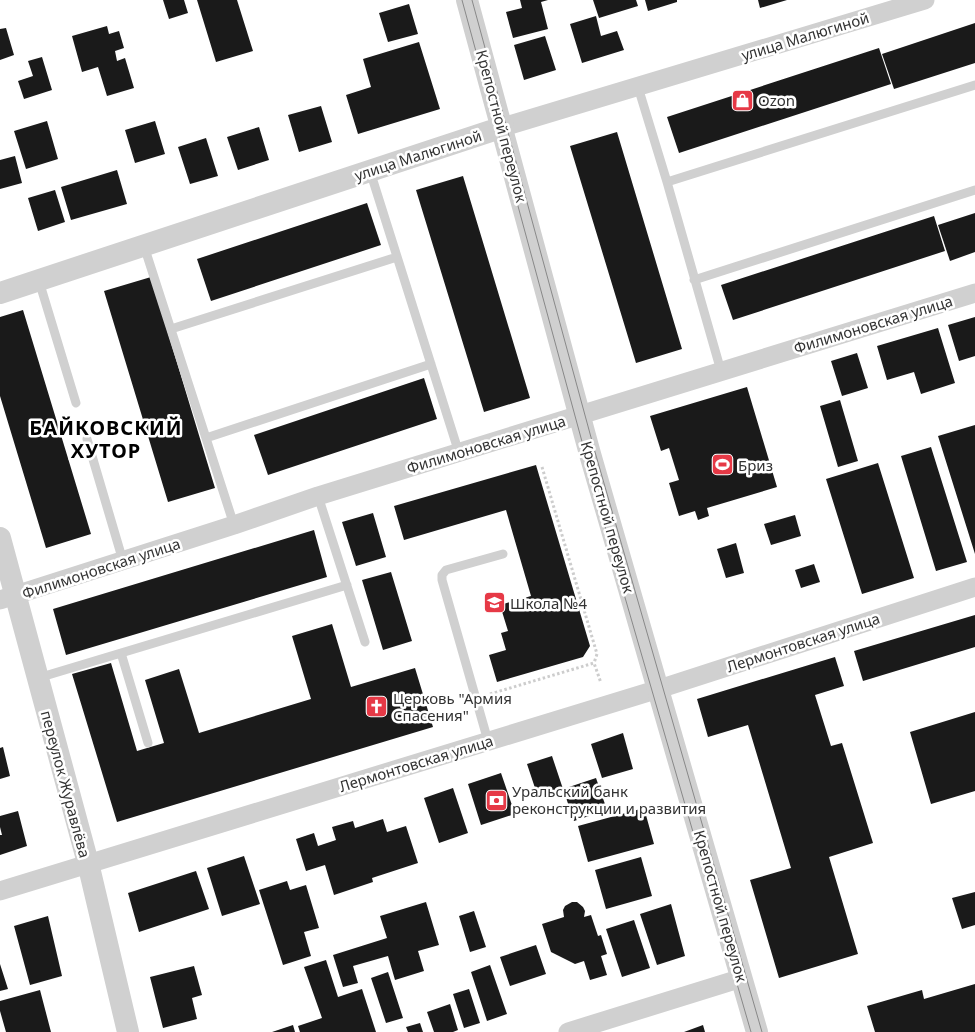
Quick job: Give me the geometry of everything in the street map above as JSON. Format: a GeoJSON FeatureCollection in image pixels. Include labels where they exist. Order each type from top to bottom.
{"type":"FeatureCollection","features":[{"type":"Feature","properties":{"kind":"street","name":"Крепостной переулок"},"geometry":{"type":"LineString","coordinates":[[467,0],[655,690],[742,978],[756,1032]]}},
{"type":"Feature","properties":{"kind":"street","name":"улица Малюгиной"},"geometry":{"type":"LineString","coordinates":[[0,293],[502,127],[924,0]]}},
{"type":"Feature","properties":{"kind":"street","name":"Филимоновская улица"},"geometry":{"type":"LineString","coordinates":[[8,598],[318,496],[975,293]]}},
{"type":"Feature","properties":{"kind":"street","name":"переулок Журавлёва"},"geometry":{"type":"LineString","coordinates":[[0,538],[8,598],[38,678],[88,863],[128,1032]]}},
{"type":"Feature","properties":{"kind":"street","name":"Лермонтовская улица"},"geometry":{"type":"LineString","coordinates":[[0,891],[655,690],[975,587]]}},
{"type":"Feature","properties":{"kind":"street"},"geometry":{"type":"LineString","coordinates":[[568,1032],[742,978]]}},
{"type":"Feature","properties":{"kind":"lane"},"geometry":{"type":"LineString","coordinates":[[667,182],[975,85]]}},
{"type":"Feature","properties":{"kind":"lane"},"geometry":{"type":"LineString","coordinates":[[638,86],[721,371]]}},
{"type":"Feature","properties":{"kind":"lane"},"geometry":{"type":"LineString","coordinates":[[370,171],[458,453]]}},
{"type":"Feature","properties":{"kind":"lane"},"geometry":{"type":"LineString","coordinates":[[694,280],[975,190]]}},
{"type":"Feature","properties":{"kind":"lane"},"geometry":{"type":"LineString","coordinates":[[144,246],[234,525]]}},
{"type":"Feature","properties":{"kind":"lane"},"geometry":{"type":"LineString","coordinates":[[171,329],[397,257]]}},
{"type":"Feature","properties":{"kind":"lane"},"geometry":{"type":"LineString","coordinates":[[39,280],[76,403]]}},
{"type":"Feature","properties":{"kind":"lane"},"geometry":{"type":"LineString","coordinates":[[206,438],[431,364]]}},
{"type":"Feature","properties":{"kind":"lane"},"geometry":{"type":"LineString","coordinates":[[87,439],[123,561]]}},
{"type":"Feature","properties":{"kind":"lane"},"geometry":{"type":"LineString","coordinates":[[318,496],[365,642]]}},
{"type":"Feature","properties":{"kind":"lane"},"geometry":{"type":"LineString","coordinates":[[488,741],[442,575],[446,570],[503,554]]}},
{"type":"Feature","properties":{"kind":"lane"},"geometry":{"type":"LineString","coordinates":[[38,678],[347,585]]}},
{"type":"Feature","properties":{"kind":"lane"},"geometry":{"type":"LineString","coordinates":[[121,653],[148,743]]}},
{"type":"Feature","properties":{"kind":"path"},"geometry":{"type":"LineString","coordinates":[[542,467],[597,654],[594,663],[601,683]]}},
{"type":"Feature","properties":{"kind":"path"},"geometry":{"type":"LineString","coordinates":[[476,698],[594,663]]}},
{"type":"Feature","properties":{"kind":"building"},"geometry":{"type":"Polygon","coordinates":[[[163,0],[184,0],[188,13],[169,19],[163,0]]]}},
{"type":"Feature","properties":{"kind":"building"},"geometry":{"type":"Polygon","coordinates":[[[197,0],[237,0],[253,51],[216,62],[197,0]]]}},
{"type":"Feature","properties":{"kind":"building"},"geometry":{"type":"Polygon","coordinates":[[[520,0],[548,0],[541,2],[548,29],[513,38],[506,12],[522,8],[520,0]]]}},
{"type":"Feature","properties":{"kind":"building"},"geometry":{"type":"Polygon","coordinates":[[[593,0],[636,0],[638,6],[599,18],[593,0]]]}},
{"type":"Feature","properties":{"kind":"building"},"geometry":{"type":"Polygon","coordinates":[[[645,0],[677,0],[677,2],[648,11],[645,0]]]}},
{"type":"Feature","properties":{"kind":"building"},"geometry":{"type":"Polygon","coordinates":[[[758,0],[787,0],[760,8],[758,0]]]}},
{"type":"Feature","properties":{"kind":"building"},"geometry":{"type":"Polygon","coordinates":[[[409,4],[418,34],[388,42],[379,13],[409,4]]]}},
{"type":"Feature","properties":{"kind":"building"},"geometry":{"type":"Polygon","coordinates":[[[596,16],[601,36],[617,31],[624,50],[582,63],[570,24],[596,16]]]}},
{"type":"Feature","properties":{"kind":"building"},"geometry":{"type":"Polygon","coordinates":[[[975,23],[975,63],[894,89],[882,54],[975,23]]]}},
{"type":"Feature","properties":{"kind":"building"},"geometry":{"type":"Polygon","coordinates":[[[107,26],[109,34],[119,31],[124,48],[115,51],[117,61],[125,58],[134,88],[107,96],[98,67],[82,72],[72,36],[107,26]]]}},
{"type":"Feature","properties":{"kind":"building"},"geometry":{"type":"Polygon","coordinates":[[[6,28],[14,55],[0,60],[0,29],[6,28]]]}},
{"type":"Feature","properties":{"kind":"building"},"geometry":{"type":"Polygon","coordinates":[[[545,36],[556,70],[524,80],[514,45],[545,36]]]}},
{"type":"Feature","properties":{"kind":"building"},"geometry":{"type":"Polygon","coordinates":[[[419,42],[440,109],[358,134],[346,95],[371,87],[363,59],[419,42]]]}},
{"type":"Feature","properties":{"kind":"building"},"geometry":{"type":"Polygon","coordinates":[[[879,48],[891,84],[679,153],[667,117],[879,48]]]}},
{"type":"Feature","properties":{"kind":"building"},"geometry":{"type":"Polygon","coordinates":[[[42,57],[52,90],[24,99],[18,81],[33,76],[28,61],[42,57]]]}},
{"type":"Feature","properties":{"kind":"building"},"geometry":{"type":"Polygon","coordinates":[[[321,106],[332,142],[299,152],[288,115],[321,106]]]}},
{"type":"Feature","properties":{"kind":"building"},"geometry":{"type":"Polygon","coordinates":[[[47,121],[58,159],[26,169],[14,131],[47,121]]]}},
{"type":"Feature","properties":{"kind":"building"},"geometry":{"type":"Polygon","coordinates":[[[155,121],[165,154],[135,163],[125,130],[155,121]]]}},
{"type":"Feature","properties":{"kind":"building"},"geometry":{"type":"Polygon","coordinates":[[[259,127],[269,160],[238,170],[227,137],[259,127]]]}},
{"type":"Feature","properties":{"kind":"building"},"geometry":{"type":"Polygon","coordinates":[[[617,132],[682,349],[636,363],[570,146],[617,132]]]}},
{"type":"Feature","properties":{"kind":"building"},"geometry":{"type":"Polygon","coordinates":[[[206,138],[218,176],[190,184],[178,147],[206,138]]]}},
{"type":"Feature","properties":{"kind":"building"},"geometry":{"type":"Polygon","coordinates":[[[15,156],[22,183],[0,189],[0,160],[15,156]]]}},
{"type":"Feature","properties":{"kind":"building"},"geometry":{"type":"Polygon","coordinates":[[[117,170],[127,204],[71,220],[61,187],[117,170]]]}},
{"type":"Feature","properties":{"kind":"building"},"geometry":{"type":"Polygon","coordinates":[[[463,176],[530,398],[484,412],[416,190],[463,176]]]}},
{"type":"Feature","properties":{"kind":"building"},"geometry":{"type":"Polygon","coordinates":[[[55,190],[65,222],[38,231],[28,198],[55,190]]]}},
{"type":"Feature","properties":{"kind":"building"},"geometry":{"type":"Polygon","coordinates":[[[367,203],[381,245],[211,301],[197,259],[367,203]]]}},
{"type":"Feature","properties":{"kind":"building"},"geometry":{"type":"Polygon","coordinates":[[[975,213],[975,252],[950,261],[938,225],[975,213]]]}},
{"type":"Feature","properties":{"kind":"building"},"geometry":{"type":"Polygon","coordinates":[[[934,216],[945,251],[733,320],[721,285],[934,216]]]}},
{"type":"Feature","properties":{"kind":"building"},"geometry":{"type":"Polygon","coordinates":[[[151,277],[215,488],[168,502],[104,291],[151,277]]]}},
{"type":"Feature","properties":{"kind":"building"},"geometry":{"type":"Polygon","coordinates":[[[23,310],[91,534],[46,548],[0,396],[0,317],[23,310]]]}},
{"type":"Feature","properties":{"kind":"building"},"geometry":{"type":"Polygon","coordinates":[[[975,317],[975,356],[959,361],[948,325],[975,317]]]}},
{"type":"Feature","properties":{"kind":"building"},"geometry":{"type":"Polygon","coordinates":[[[938,328],[955,383],[921,394],[914,372],[887,380],[877,346],[938,328]]]}},
{"type":"Feature","properties":{"kind":"building"},"geometry":{"type":"Polygon","coordinates":[[[857,353],[868,388],[842,396],[831,361],[857,353]]]}},
{"type":"Feature","properties":{"kind":"building"},"geometry":{"type":"Polygon","coordinates":[[[424,378],[437,419],[268,475],[254,435],[424,378]]]}},
{"type":"Feature","properties":{"kind":"building","name":"Бриз"},"geometry":{"type":"Polygon","coordinates":[[[747,387],[777,487],[707,508],[709,516],[698,520],[695,511],[679,516],[669,483],[679,480],[669,448],[661,451],[650,416],[747,387]]]}},
{"type":"Feature","properties":{"kind":"building"},"geometry":{"type":"Polygon","coordinates":[[[840,400],[858,461],[838,467],[820,406],[840,400]]]}},
{"type":"Feature","properties":{"kind":"building"},"geometry":{"type":"Polygon","coordinates":[[[975,425],[975,554],[938,436],[975,425]]]}},
{"type":"Feature","properties":{"kind":"building"},"geometry":{"type":"Polygon","coordinates":[[[931,447],[967,562],[936,571],[901,456],[931,447]]]}},
{"type":"Feature","properties":{"kind":"building"},"geometry":{"type":"Polygon","coordinates":[[[878,463],[914,578],[862,594],[826,479],[878,463]]]}},
{"type":"Feature","properties":{"kind":"building"},"geometry":{"type":"Polygon","coordinates":[[[536,465],[590,646],[583,657],[497,682],[489,655],[506,650],[501,633],[508,631],[500,605],[531,596],[506,510],[404,540],[394,506],[536,465]]]}},
{"type":"Feature","properties":{"kind":"building"},"geometry":{"type":"Polygon","coordinates":[[[373,513],[386,557],[356,566],[342,522],[373,513]]]}},
{"type":"Feature","properties":{"kind":"building"},"geometry":{"type":"Polygon","coordinates":[[[795,515],[801,536],[771,545],[764,524],[795,515]]]}},
{"type":"Feature","properties":{"kind":"building"},"geometry":{"type":"Polygon","coordinates":[[[314,530],[327,577],[66,655],[53,609],[314,530]]]}},
{"type":"Feature","properties":{"kind":"building"},"geometry":{"type":"Polygon","coordinates":[[[736,543],[744,573],[726,578],[717,549],[736,543]]]}},
{"type":"Feature","properties":{"kind":"building"},"geometry":{"type":"Polygon","coordinates":[[[814,564],[820,582],[801,588],[795,570],[814,564]]]}},
{"type":"Feature","properties":{"kind":"building"},"geometry":{"type":"Polygon","coordinates":[[[391,572],[412,641],[383,650],[362,580],[391,572]]]}},
{"type":"Feature","properties":{"kind":"building"},"geometry":{"type":"Polygon","coordinates":[[[975,615],[975,647],[863,681],[854,651],[975,615]]]}},
{"type":"Feature","properties":{"kind":"building"},"geometry":{"type":"Polygon","coordinates":[[[332,624],[351,687],[415,668],[433,727],[117,822],[72,674],[111,663],[137,751],[164,743],[145,680],[179,669],[199,733],[311,699],[292,636],[332,624]]]}},
{"type":"Feature","properties":{"kind":"building"},"geometry":{"type":"Polygon","coordinates":[[[835,657],[844,686],[815,695],[831,746],[842,743],[873,843],[829,857],[858,954],[779,978],[750,880],[791,868],[748,725],[708,737],[697,699],[835,657]]]}},
{"type":"Feature","properties":{"kind":"building"},"geometry":{"type":"Polygon","coordinates":[[[975,712],[975,791],[931,804],[910,732],[975,712]]]}},
{"type":"Feature","properties":{"kind":"building"},"geometry":{"type":"Polygon","coordinates":[[[623,733],[633,769],[602,778],[591,744],[623,733]]]}},
{"type":"Feature","properties":{"kind":"building"},"geometry":{"type":"Polygon","coordinates":[[[3,747],[10,776],[0,779],[0,748],[3,747]]]}},
{"type":"Feature","properties":{"kind":"building"},"geometry":{"type":"Polygon","coordinates":[[[552,756],[563,789],[538,797],[527,764],[552,756]]]}},
{"type":"Feature","properties":{"kind":"building"},"geometry":{"type":"Polygon","coordinates":[[[501,773],[515,814],[481,825],[468,784],[501,773]]]}},
{"type":"Feature","properties":{"kind":"building"},"geometry":{"type":"Polygon","coordinates":[[[596,778],[607,810],[574,821],[563,789],[596,778]]]}},
{"type":"Feature","properties":{"kind":"building"},"geometry":{"type":"Polygon","coordinates":[[[453,788],[468,833],[439,843],[424,798],[453,788]]]}},
{"type":"Feature","properties":{"kind":"building"},"geometry":{"type":"Polygon","coordinates":[[[644,808],[654,844],[588,862],[578,826],[644,808]]]}},
{"type":"Feature","properties":{"kind":"building"},"geometry":{"type":"Polygon","coordinates":[[[18,811],[27,846],[0,855],[0,835],[2,835],[0,816],[18,811]]]}},
{"type":"Feature","properties":{"kind":"building"},"geometry":{"type":"Polygon","coordinates":[[[383,819],[387,832],[406,826],[418,863],[372,878],[373,882],[334,895],[325,865],[306,871],[296,839],[314,833],[318,846],[336,840],[332,827],[353,821],[355,828],[383,819]]]}},
{"type":"Feature","properties":{"kind":"building"},"geometry":{"type":"Polygon","coordinates":[[[244,856],[260,904],[222,916],[207,868],[244,856]]]}},
{"type":"Feature","properties":{"kind":"building"},"geometry":{"type":"Polygon","coordinates":[[[641,857],[652,896],[606,909],[595,870],[641,857]]]}},
{"type":"Feature","properties":{"kind":"building"},"geometry":{"type":"Polygon","coordinates":[[[196,871],[209,909],[139,932],[128,893],[196,871]]]}},
{"type":"Feature","properties":{"kind":"building"},"geometry":{"type":"Polygon","coordinates":[[[287,881],[290,890],[306,885],[319,928],[304,932],[311,956],[283,965],[259,890],[287,881]]]}},
{"type":"Feature","properties":{"kind":"building"},"geometry":{"type":"Polygon","coordinates":[[[975,892],[975,925],[962,929],[952,898],[975,892]]]}},
{"type":"Feature","properties":{"kind":"building"},"geometry":{"type":"Polygon","coordinates":[[[426,902],[439,945],[418,951],[424,971],[395,980],[388,956],[353,966],[358,983],[343,987],[333,955],[387,938],[380,916],[426,902]]]}},
{"type":"Feature","properties":{"kind":"building"},"geometry":{"type":"Polygon","coordinates":[[[572,902],[577,902],[583,907],[585,911],[584,917],[591,915],[598,936],[601,935],[607,954],[601,956],[607,975],[590,980],[584,961],[575,964],[551,952],[542,924],[564,917],[563,910],[565,906],[572,902]]]}},
{"type":"Feature","properties":{"kind":"building"},"geometry":{"type":"Polygon","coordinates":[[[671,904],[685,956],[657,965],[640,914],[671,904]]]}},
{"type":"Feature","properties":{"kind":"building"},"geometry":{"type":"Polygon","coordinates":[[[474,911],[486,947],[470,952],[459,916],[474,911]]]}},
{"type":"Feature","properties":{"kind":"building"},"geometry":{"type":"Polygon","coordinates":[[[48,916],[62,976],[30,985],[14,926],[48,916]]]}},
{"type":"Feature","properties":{"kind":"building"},"geometry":{"type":"Polygon","coordinates":[[[634,920],[650,968],[622,977],[606,929],[634,920]]]}},
{"type":"Feature","properties":{"kind":"building"},"geometry":{"type":"Polygon","coordinates":[[[536,945],[546,974],[510,986],[500,957],[536,945]]]}},
{"type":"Feature","properties":{"kind":"building"},"geometry":{"type":"Polygon","coordinates":[[[326,960],[338,997],[362,989],[376,1032],[300,1032],[298,1026],[322,1018],[304,967],[326,960]]]}},
{"type":"Feature","properties":{"kind":"building"},"geometry":{"type":"Polygon","coordinates":[[[0,964],[8,989],[0,991],[0,964]]]}},
{"type":"Feature","properties":{"kind":"building"},"geometry":{"type":"Polygon","coordinates":[[[490,965],[507,1014],[487,1021],[471,972],[490,965]]]}},
{"type":"Feature","properties":{"kind":"building"},"geometry":{"type":"Polygon","coordinates":[[[194,966],[202,995],[192,998],[197,1019],[163,1028],[150,977],[194,966]]]}},
{"type":"Feature","properties":{"kind":"building"},"geometry":{"type":"Polygon","coordinates":[[[388,972],[403,1018],[386,1023],[371,978],[388,972]]]}},
{"type":"Feature","properties":{"kind":"building"},"geometry":{"type":"Polygon","coordinates":[[[975,984],[975,1032],[875,1032],[867,1006],[922,990],[924,999],[975,984]]]}},
{"type":"Feature","properties":{"kind":"building"},"geometry":{"type":"Polygon","coordinates":[[[469,989],[480,1023],[464,1028],[453,994],[469,989]]]}},
{"type":"Feature","properties":{"kind":"building"},"geometry":{"type":"Polygon","coordinates":[[[40,990],[51,1032],[6,1032],[0,1011],[0,1001],[40,990]]]}},
{"type":"Feature","properties":{"kind":"building"},"geometry":{"type":"Polygon","coordinates":[[[450,1004],[458,1030],[453,1032],[434,1032],[427,1012],[450,1004]]]}},
{"type":"Feature","properties":{"kind":"building"},"geometry":{"type":"Polygon","coordinates":[[[420,1023],[423,1032],[408,1032],[406,1027],[420,1023]]]}},
{"type":"Feature","properties":{"kind":"building"},"geometry":{"type":"Polygon","coordinates":[[[293,1025],[295,1032],[272,1032],[293,1025]]]}},
{"type":"Feature","properties":{"kind":"building"},"geometry":{"type":"Polygon","coordinates":[[[703,1025],[705,1032],[684,1032],[703,1025]]]}},
{"type":"Feature","properties":{"kind":"tram line"},"geometry":{"type":"LineString","coordinates":[[462,0],[615,563],[751,1032]]}},
{"type":"Feature","properties":{"kind":"tram line"},"geometry":{"type":"LineString","coordinates":[[472,0],[595,452],[762,1032]]}},
{"type":"Feature","properties":{"kind":"place","name":"Ozon"},"geometry":{"type":"Point","coordinates":[742,100]}},
{"type":"Feature","properties":{"kind":"place","name":"Бриз"},"geometry":{"type":"Point","coordinates":[722,465]}},
{"type":"Feature","properties":{"kind":"place","name":"Школа №4"},"geometry":{"type":"Point","coordinates":[494,603]}},
{"type":"Feature","properties":{"kind":"place","name":"Церковь \"Армия Спасения\""},"geometry":{"type":"Point","coordinates":[377,707]}},
{"type":"Feature","properties":{"kind":"place","name":"Уральский банк реконструкции и развития"},"geometry":{"type":"Point","coordinates":[496,800]}},
{"type":"Feature","properties":{"kind":"district","name":"БАЙКОВСКИЙ ХУТОР"},"geometry":{"type":"Point","coordinates":[106,438]}}]}
